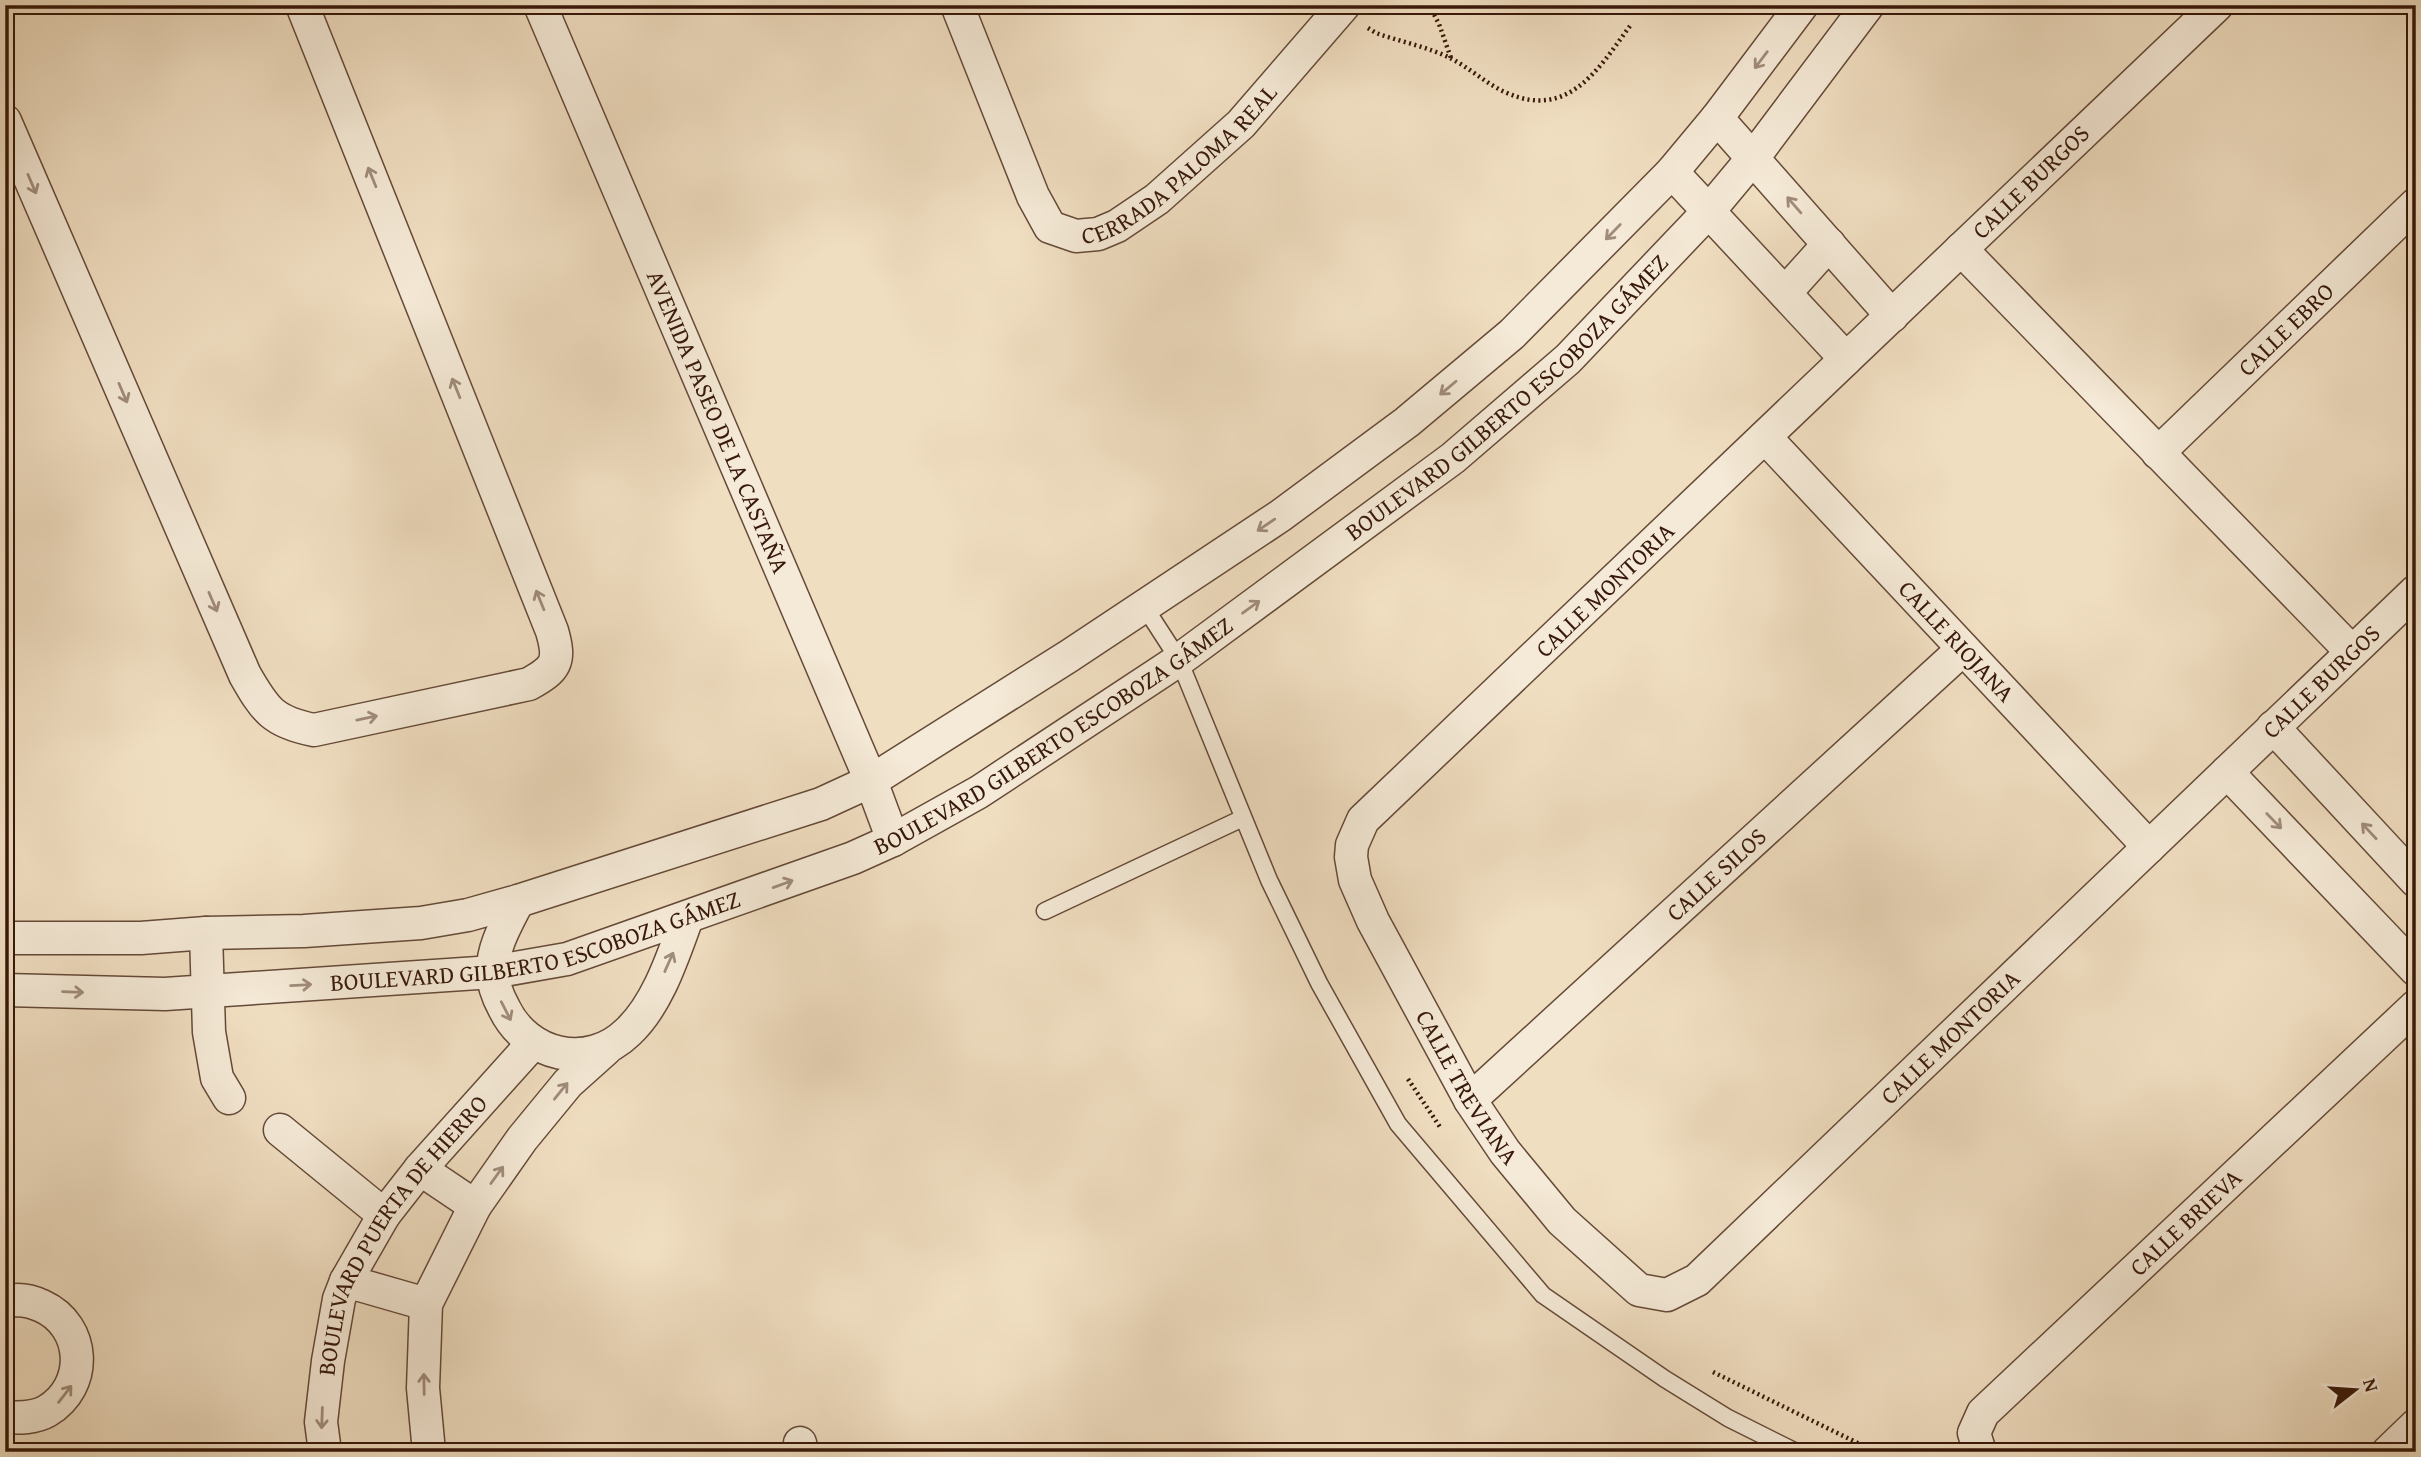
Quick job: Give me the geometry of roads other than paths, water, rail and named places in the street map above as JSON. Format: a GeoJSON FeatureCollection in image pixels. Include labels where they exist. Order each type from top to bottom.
{"type":"FeatureCollection","features":[{"type":"Feature","properties":{"kind":"street"},"geometry":{"type":"LineString","coordinates":[[5,121],[240,663],[262,705],[295,726],[314,730],[529,684],[547,674],[555,665],[557,649],[552,631],[302,5]]}},
{"type":"Feature","properties":{"kind":"street","name":"AVENIDA PASEO DE LA CASTAÑA"},"geometry":{"type":"LineString","coordinates":[[540,5],[871,781],[892,840]]}},
{"type":"Feature","properties":{"kind":"street","name":"CERRADA PALOMA REAL"},"geometry":{"type":"LineString","coordinates":[[957,5],[1032,196],[1050,227],[1076,236],[1098,234],[1117,226],[1157,199],[1241,124],[1341,6]]}},
{"type":"Feature","properties":{"kind":"street","name":"BOULEVARD GILBERTO ESCOBOZA GÁMEZ"},"geometry":{"type":"LineString","coordinates":[[5,938],[141,938],[206,933],[304,931],[421,923],[468,915],[821,804],[871,781],[1280,516],[1407,422],[1513,334],[1671,172],[1717,118],[1802,5]]}},
{"type":"Feature","properties":{"kind":"street","name":"BOULEVARD GILBERTO ESCOBOZA GÁMEZ"},"geometry":{"type":"LineString","coordinates":[[5,990],[165,995],[493,972],[567,959],[853,858],[892,840],[979,792],[1179,660],[1453,458],[1568,359],[1708,212],[1753,158],[1868,5]]}},
{"type":"Feature","properties":{"kind":"street","name":"CALLE BURGOS"},"geometry":{"type":"LineString","coordinates":[[1846,359],[2217,5]]}},
{"type":"Feature","properties":{"kind":"street"},"geometry":{"type":"LineString","coordinates":[[1717,118],[1892,316]]}},
{"type":"Feature","properties":{"kind":"street"},"geometry":{"type":"LineString","coordinates":[[1671,172],[1846,359]]}},
{"type":"Feature","properties":{"kind":"street","name":"CALLE EBRO"},"geometry":{"type":"LineString","coordinates":[[2158,453],[2416,205]]}},
{"type":"Feature","properties":{"kind":"street"},"geometry":{"type":"LineString","coordinates":[[1785,293],[1829,244]]}},
{"type":"Feature","properties":{"kind":"street"},"geometry":{"type":"LineString","coordinates":[[1961,249],[2352,652]]}},
{"type":"Feature","properties":{"kind":"street","name":"CALLE MONTORIA"},"geometry":{"type":"LineString","coordinates":[[1363,820],[1846,359]]}},
{"type":"Feature","properties":{"kind":"street","name":"CALLE RIOJANA"},"geometry":{"type":"LineString","coordinates":[[1765,437],[2149,847]]}},
{"type":"Feature","properties":{"kind":"street","name":"CALLE BURGOS"},"geometry":{"type":"LineString","coordinates":[[2227,772],[2416,591]]}},
{"type":"Feature","properties":{"kind":"street","name":"CALLE SILOS"},"geometry":{"type":"LineString","coordinates":[[1470,1100],[1963,649]]}},
{"type":"Feature","properties":{"kind":"street"},"geometry":{"type":"LineString","coordinates":[[2273,727],[2416,881]]}},
{"type":"Feature","properties":{"kind":"street"},"geometry":{"type":"LineString","coordinates":[[2227,772],[2416,970]]}},
{"type":"Feature","properties":{"kind":"street","name":"CALLE MONTORIA"},"geometry":{"type":"LineString","coordinates":[[1667,1295],[1697,1280],[2227,772]]}},
{"type":"Feature","properties":{"kind":"street","name":"CALLE TREVIANA"},"geometry":{"type":"LineString","coordinates":[[1363,820],[1351,857],[1354,880],[1373,921],[1470,1100],[1505,1152],[1562,1221],[1639,1290],[1667,1295]]}},
{"type":"Feature","properties":{"kind":"street"},"geometry":{"type":"LineString","coordinates":[[518,901],[500,937],[493,972],[498,996],[510,1021],[533,1043],[558,1053],[573,1056],[606,1049]]}},
{"type":"Feature","properties":{"kind":"street","name":"BOULEVARD PUERTA DE HIERRO"},"geometry":{"type":"LineString","coordinates":[[429,1452],[423,1388],[426,1304],[475,1206],[522,1139],[568,1083],[628,1032],[641,1017],[655,994],[687,918]]}},
{"type":"Feature","properties":{"kind":"street"},"geometry":{"type":"LineString","coordinates":[[206,933],[209,1032],[217,1079],[229,1098]]}},
{"type":"Feature","properties":{"kind":"street","name":"CALLE BRIEVA"},"geometry":{"type":"LineString","coordinates":[[1979,1450],[1974,1433],[1983,1413],[2416,1006]]}},
{"type":"Feature","properties":{"kind":"street","name":"BOULEVARD PUERTA DE HIERRO"},"geometry":{"type":"LineString","coordinates":[[325,1452],[321,1422],[328,1361],[339,1299],[346,1281],[384,1215],[420,1169],[533,1043]]}},
{"type":"Feature","properties":{"kind":"street"},"geometry":{"type":"LineString","coordinates":[[280,1130],[384,1215]]}},
{"type":"Feature","properties":{"kind":"street"},"geometry":{"type":"LineString","coordinates":[[420,1169],[475,1206]]}},
{"type":"Feature","properties":{"kind":"street"},"geometry":{"type":"LineString","coordinates":[[346,1281],[426,1304]]}},
{"type":"Feature","properties":{"kind":"street"},"geometry":{"type":"LineString","coordinates":[[5,1302],[33,1301],[51,1310],[66,1324],[76,1342],[78,1363],[73,1382],[62,1400],[46,1412],[26,1418],[5,1418]]}},
{"type":"Feature","properties":{"kind":"street"},"geometry":{"type":"LineString","coordinates":[[2388,1452],[2416,1425]]}},
{"type":"Feature","properties":{"kind":"lane"},"geometry":{"type":"LineString","coordinates":[[1144,606],[1179,660],[1269,880],[1319,983],[1398,1124],[1543,1295],[1728,1418],[1796,1452]]}},
{"type":"Feature","properties":{"kind":"lane"},"geometry":{"type":"LineString","coordinates":[[1045,911],[1243,818]]}}]}
